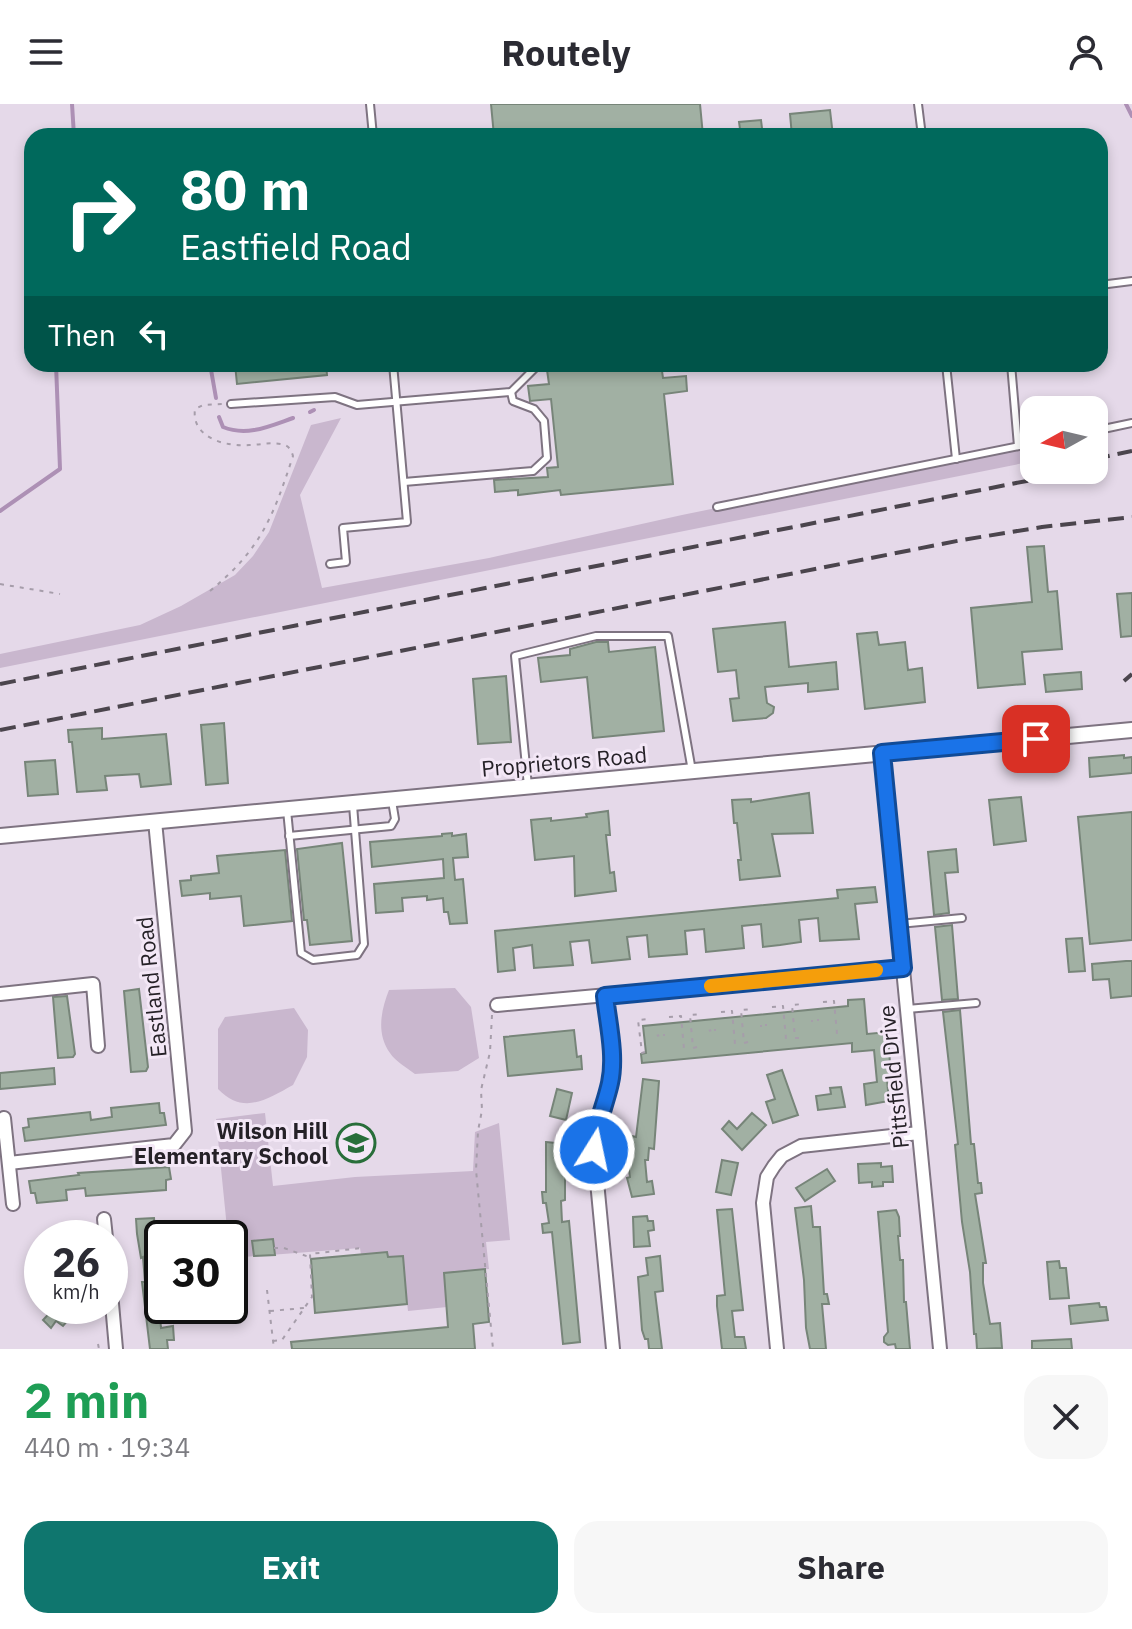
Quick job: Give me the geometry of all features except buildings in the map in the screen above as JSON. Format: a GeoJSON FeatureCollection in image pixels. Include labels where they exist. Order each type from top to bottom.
{"type":"FeatureCollection","features":[{"type":"Feature","properties":{"kind":"street","name":"Proprietors Road"},"geometry":{"type":"LineString","coordinates":[[0,836],[1132,730]]}},
{"type":"Feature","properties":{"kind":"street","name":"Pittsfield Drive"},"geometry":{"type":"LineString","coordinates":[[882,753],[940,1349]]}},
{"type":"Feature","properties":{"kind":"street","name":"Eastland Road"},"geometry":{"type":"LineString","coordinates":[[9,1163],[174,1145],[185,1131],[155,821]]}},
{"type":"Feature","properties":{"kind":"street"},"geometry":{"type":"LineString","coordinates":[[497,1005],[903,968]]}},
{"type":"Feature","properties":{"kind":"street"},"geometry":{"type":"LineString","coordinates":[[0,994],[93,984],[98,1046]]}},
{"type":"Feature","properties":{"kind":"street"},"geometry":{"type":"LineString","coordinates":[[605,996],[612,1066],[594,1150],[613,1349]]}},
{"type":"Feature","properties":{"kind":"street"},"geometry":{"type":"LineString","coordinates":[[4,1118],[13,1204]]}},
{"type":"Feature","properties":{"kind":"street"},"geometry":{"type":"LineString","coordinates":[[777,1349],[763,1203],[767,1177],[774,1166],[782,1156],[801,1146],[919,1133]]}},
{"type":"Feature","properties":{"kind":"street"},"geometry":{"type":"LineString","coordinates":[[114,1324],[116,1349]]}},
{"type":"Feature","properties":{"kind":"lane"},"geometry":{"type":"LineString","coordinates":[[370,104],[372,128]]}},
{"type":"Feature","properties":{"kind":"lane"},"geometry":{"type":"LineString","coordinates":[[918,104],[921,128]]}},
{"type":"Feature","properties":{"kind":"lane"},"geometry":{"type":"LineString","coordinates":[[1108,284],[1132,281]]}},
{"type":"Feature","properties":{"kind":"lane"},"geometry":{"type":"LineString","coordinates":[[330,564],[346,562],[343,528],[407,522],[394,372]]}},
{"type":"Feature","properties":{"kind":"lane"},"geometry":{"type":"LineString","coordinates":[[231,404],[335,397],[357,405],[511,392],[531,372]]}},
{"type":"Feature","properties":{"kind":"lane"},"geometry":{"type":"LineString","coordinates":[[947,372],[956,459]]}},
{"type":"Feature","properties":{"kind":"lane"},"geometry":{"type":"LineString","coordinates":[[717,507],[1018,446],[1012,372]]}},
{"type":"Feature","properties":{"kind":"lane"},"geometry":{"type":"LineString","coordinates":[[404,482],[533,471],[542,465],[547,458],[544,421],[534,409],[513,401],[511,392]]}},
{"type":"Feature","properties":{"kind":"lane"},"geometry":{"type":"LineString","coordinates":[[1108,428],[1132,423]]}},
{"type":"Feature","properties":{"kind":"lane"},"geometry":{"type":"LineString","coordinates":[[528,786],[515,656],[596,636],[668,636],[692,771]]}},
{"type":"Feature","properties":{"kind":"lane"},"geometry":{"type":"LineString","coordinates":[[289,836],[391,826],[395,819],[391,800]]}},
{"type":"Feature","properties":{"kind":"lane"},"geometry":{"type":"LineString","coordinates":[[287,810],[301,953],[313,960],[357,955],[364,944],[353,805]]}},
{"type":"Feature","properties":{"kind":"lane"},"geometry":{"type":"LineString","coordinates":[[899,924],[962,918]]}},
{"type":"Feature","properties":{"kind":"lane"},"geometry":{"type":"LineString","coordinates":[[907,1009],[976,1003]]}},
{"type":"Feature","properties":{"kind":"path"},"geometry":{"type":"LineString","coordinates":[[210,591],[254,547],[271,519],[293,456],[283,444],[246,446],[223,443],[198,429],[195,409],[203,405],[231,404]]}},
{"type":"Feature","properties":{"kind":"path"},"geometry":{"type":"LineString","coordinates":[[0,584],[60,594]]}},
{"type":"Feature","properties":{"kind":"path"},"geometry":{"type":"LineString","coordinates":[[823,1002],[834,1001],[837,1034],[834,1034]]}},
{"type":"Feature","properties":{"kind":"path"},"geometry":{"type":"LineString","coordinates":[[799,1038],[795,1038],[796,1020],[792,1005],[803,1004]]}},
{"type":"Feature","properties":{"kind":"path"},"geometry":{"type":"LineString","coordinates":[[493,1349],[476,1170],[483,1078],[490,1052],[493,1006],[497,1005]]}},
{"type":"Feature","properties":{"kind":"path"},"geometry":{"type":"LineString","coordinates":[[772,1007],[783,1006],[786,1039],[783,1039]]}},
{"type":"Feature","properties":{"kind":"path"},"geometry":{"type":"LineString","coordinates":[[748,1042],[744,1043],[741,1010],[752,1009]]}},
{"type":"Feature","properties":{"kind":"path"},"geometry":{"type":"LineString","coordinates":[[721,1012],[732,1011],[735,1044],[731,1044]]}},
{"type":"Feature","properties":{"kind":"path"},"geometry":{"type":"LineString","coordinates":[[697,1047],[693,1048],[690,1015],[701,1014]]}},
{"type":"Feature","properties":{"kind":"path"},"geometry":{"type":"LineString","coordinates":[[669,1017],[681,1016],[684,1049],[680,1049]]}},
{"type":"Feature","properties":{"kind":"path"},"geometry":{"type":"LineString","coordinates":[[645,1052],[642,1053],[638,1020],[649,1019]]}},
{"type":"Feature","properties":{"kind":"path"},"geometry":{"type":"LineString","coordinates":[[274,1248],[284,1248],[310,1257]]}},
{"type":"Feature","properties":{"kind":"path"},"geometry":{"type":"LineString","coordinates":[[273,1341],[282,1340],[312,1297],[310,1254],[361,1248]]}},
{"type":"Feature","properties":{"kind":"path"},"geometry":{"type":"LineString","coordinates":[[267,1290],[274,1349]]}},
{"type":"Feature","properties":{"kind":"path"},"geometry":{"type":"LineString","coordinates":[[269,1311],[305,1308]]}},
{"type":"Feature","properties":{"kind":"path"},"geometry":{"type":"LineString","coordinates":[[98,1344],[99,1349]]}},
{"type":"Feature","properties":{"kind":"shaded area"},"geometry":{"type":"Polygon","coordinates":[[[341,418],[300,495],[322,588],[489,558],[1020,446],[1020,464],[0,668],[0,654],[140,625],[235,575],[269,532],[311,425],[341,418]]]}},
{"type":"Feature","properties":{"kind":"shaded area"},"geometry":{"type":"Polygon","coordinates":[[[455,988],[471,1007],[479,1058],[458,1071],[415,1074],[392,1056],[383,1038],[382,1014],[389,990],[455,988]]]}},
{"type":"Feature","properties":{"kind":"shaded area"},"geometry":{"type":"Polygon","coordinates":[[[294,1008],[308,1030],[307,1057],[293,1085],[255,1102],[246,1103],[227,1097],[218,1089],[218,1029],[225,1017],[294,1008]]]}},
{"type":"Feature","properties":{"kind":"shaded area"},"geometry":{"type":"Polygon","coordinates":[[[265,1113],[273,1186],[355,1177],[473,1171],[475,1132],[499,1123],[510,1240],[486,1242],[489,1269],[444,1273],[447,1307],[408,1311],[402,1256],[388,1257],[387,1252],[361,1255],[360,1248],[248,1257],[248,1220],[226,1220],[216,1119],[265,1113]]]}},
{"type":"Feature","properties":{"kind":"waterway"},"geometry":{"type":"LineString","coordinates":[[72,104],[74,128]]}},
{"type":"Feature","properties":{"kind":"waterway"},"geometry":{"type":"LineString","coordinates":[[1126,104],[1132,116]]}},
{"type":"Feature","properties":{"kind":"waterway"},"geometry":{"type":"LineString","coordinates":[[0,511],[60,469],[56,372]]}},
{"type":"Feature","properties":{"kind":"waterway"},"geometry":{"type":"LineString","coordinates":[[211,372],[216,398]]}},
{"type":"Feature","properties":{"kind":"waterway"},"geometry":{"type":"LineString","coordinates":[[310,412],[314,410]]}},
{"type":"Feature","properties":{"kind":"waterway"},"geometry":{"type":"LineString","coordinates":[[219,417],[223,427],[241,431],[293,418]]}},
{"type":"Feature","properties":{"kind":"railway"},"geometry":{"type":"LineString","coordinates":[[1108,456],[1132,451]]}},
{"type":"Feature","properties":{"kind":"railway"},"geometry":{"type":"LineString","coordinates":[[0,684],[1020,482]]}},
{"type":"Feature","properties":{"kind":"railway"},"geometry":{"type":"LineString","coordinates":[[0,730],[962,540],[1132,517]]}},
{"type":"Feature","properties":{"kind":"railway"},"geometry":{"type":"LineString","coordinates":[[1124,681],[1132,674]]}},
{"type":"Feature","properties":{"kind":"slow traffic"},"geometry":{"type":"LineString","coordinates":[[711,986],[876,970]]}},
{"type":"Feature","properties":{"kind":"place","name":"Wilson Hill Elementary School"},"geometry":{"type":"Point","coordinates":[356,1143]}},
{"type":"Feature","properties":{"kind":"route"},"geometry":{"type":"LineString","coordinates":[[594,1150],[612,1066],[605,996],[903,968],[882,753],[1036,739]]}}]}
